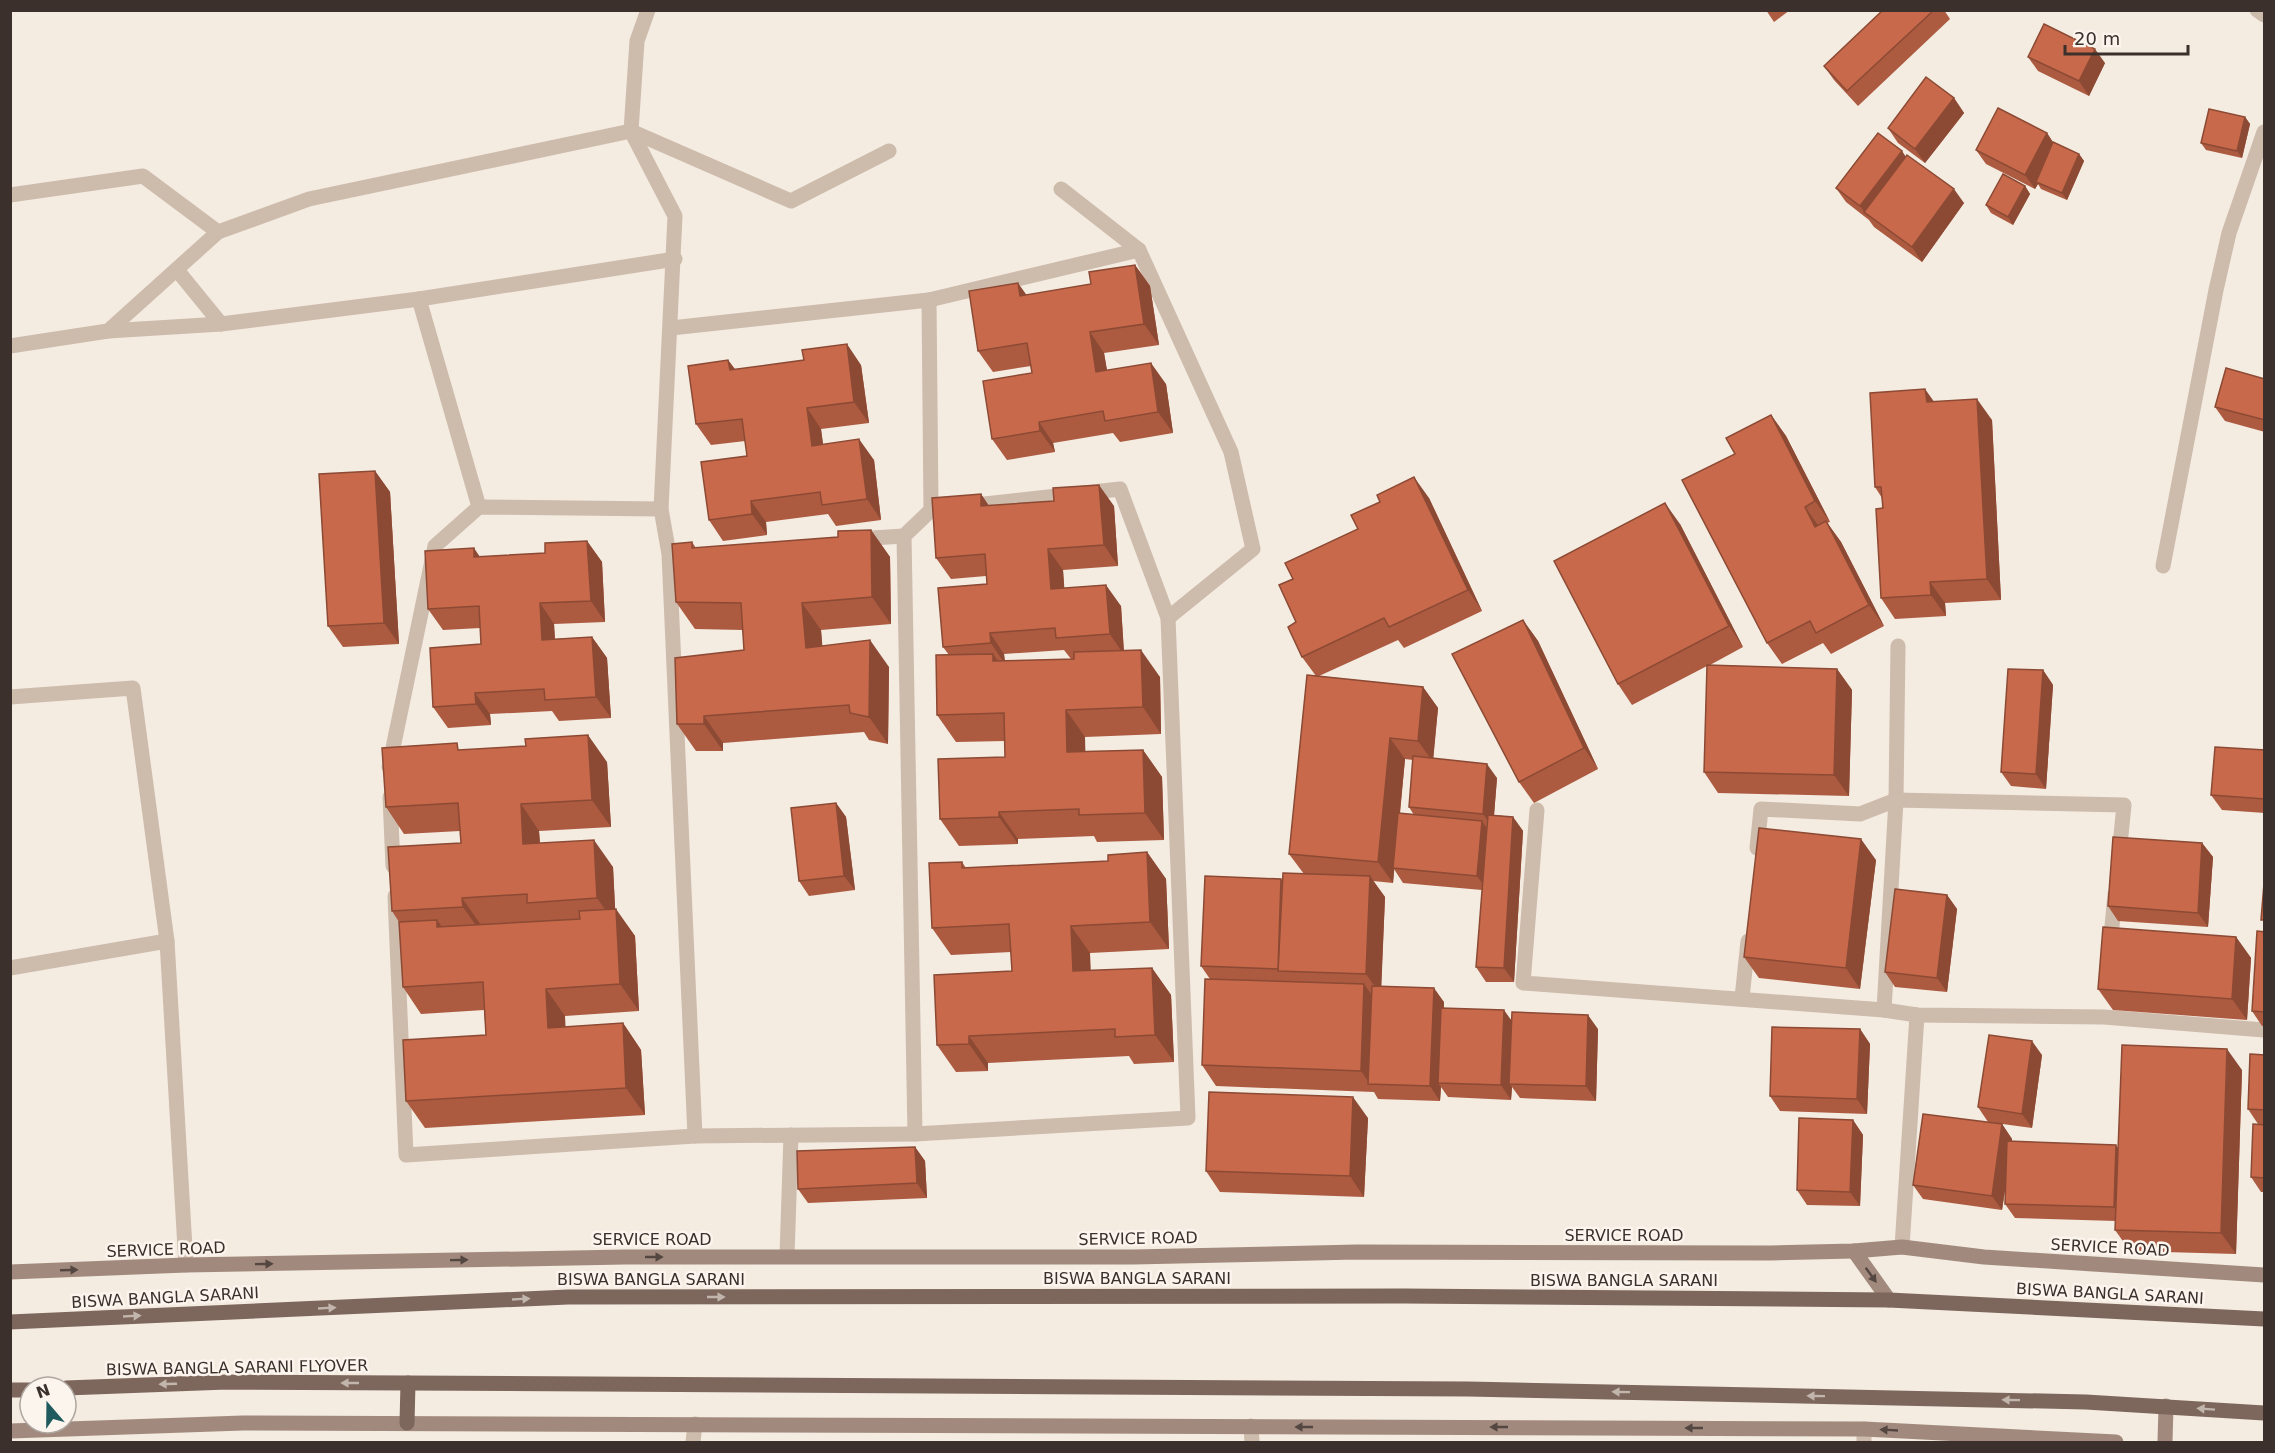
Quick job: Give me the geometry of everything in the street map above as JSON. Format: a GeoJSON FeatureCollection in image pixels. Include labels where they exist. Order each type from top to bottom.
{"type":"FeatureCollection","features":[{"type":"Feature","properties":{"kind":"main road","name":"BISWA BANGLA SARANI"},"geometry":{"type":"LineString","coordinates":[[10,1322],[568,1297],[1416,1296],[1889,1300],[2265,1319]]}},
{"type":"Feature","properties":{"kind":"main road","name":"BISWA BANGLA SARANI FLYOVER"},"geometry":{"type":"LineString","coordinates":[[78,1388],[227,1382],[408,1383]]}},
{"type":"Feature","properties":{"kind":"main road"},"geometry":{"type":"LineString","coordinates":[[407,1423],[408,1383],[1468,1389],[2166,1406],[2265,1413]]}},
{"type":"Feature","properties":{"kind":"street"},"geometry":{"type":"LineString","coordinates":[[648,10],[637,41],[631,131],[675,216],[675,259],[661,508],[675,554],[695,1136]]}},
{"type":"Feature","properties":{"kind":"street"},"geometry":{"type":"LineString","coordinates":[[2257,10],[2265,15]]}},
{"type":"Feature","properties":{"kind":"street"},"geometry":{"type":"LineString","coordinates":[[108,331],[218,232],[309,199],[631,131],[791,201],[889,151]]}},
{"type":"Feature","properties":{"kind":"street"},"geometry":{"type":"LineString","coordinates":[[2163,566],[2229,233],[2265,132]]}},
{"type":"Feature","properties":{"kind":"street"},"geometry":{"type":"LineString","coordinates":[[10,195],[143,176],[218,232]]}},
{"type":"Feature","properties":{"kind":"street"},"geometry":{"type":"LineString","coordinates":[[1061,189],[1139,250],[1231,452],[1253,549],[1168,618]]}},
{"type":"Feature","properties":{"kind":"street"},"geometry":{"type":"LineString","coordinates":[[671,328],[929,300],[1139,250]]}},
{"type":"Feature","properties":{"kind":"street"},"geometry":{"type":"LineString","coordinates":[[10,346],[108,331],[221,324],[418,299],[675,259]]}},
{"type":"Feature","properties":{"kind":"street"},"geometry":{"type":"LineString","coordinates":[[177,270],[221,324]]}},
{"type":"Feature","properties":{"kind":"street"},"geometry":{"type":"LineString","coordinates":[[418,299],[479,507]]}},
{"type":"Feature","properties":{"kind":"street"},"geometry":{"type":"LineString","coordinates":[[929,300],[932,510]]}},
{"type":"Feature","properties":{"kind":"street"},"geometry":{"type":"LineString","coordinates":[[661,508],[479,507],[435,546],[389,764],[406,1155],[695,1136],[915,1134],[1188,1118],[1168,618],[1120,489],[932,510],[904,536],[845,540]]}},
{"type":"Feature","properties":{"kind":"street"},"geometry":{"type":"LineString","coordinates":[[904,536],[915,1134]]}},
{"type":"Feature","properties":{"kind":"street"},"geometry":{"type":"LineString","coordinates":[[1884,1010],[1896,800],[1898,646]]}},
{"type":"Feature","properties":{"kind":"street"},"geometry":{"type":"LineString","coordinates":[[10,698],[133,688],[167,941],[186,1265]]}},
{"type":"Feature","properties":{"kind":"street"},"geometry":{"type":"LineString","coordinates":[[1755,868],[1761,809],[1860,814],[1896,800],[2124,805],[2109,958]]}},
{"type":"Feature","properties":{"kind":"street"},"geometry":{"type":"LineString","coordinates":[[1537,810],[1523,983],[1742,998],[1917,1015],[2104,1011],[2265,1030]]}},
{"type":"Feature","properties":{"kind":"street"},"geometry":{"type":"LineString","coordinates":[[1742,998],[1749,927]]}},
{"type":"Feature","properties":{"kind":"street"},"geometry":{"type":"LineString","coordinates":[[10,968],[167,941]]}},
{"type":"Feature","properties":{"kind":"street"},"geometry":{"type":"LineString","coordinates":[[1902,1247],[1917,1015]]}},
{"type":"Feature","properties":{"kind":"street"},"geometry":{"type":"LineString","coordinates":[[787,1256],[791,1135]]}},
{"type":"Feature","properties":{"kind":"street","name":"SERVICE ROAD"},"geometry":{"type":"LineString","coordinates":[[10,1272],[186,1265],[625,1257],[1854,1251],[1902,1247],[1984,1257],[2265,1275]]}},
{"type":"Feature","properties":{"kind":"street"},"geometry":{"type":"LineString","coordinates":[[1854,1251],[1889,1300]]}},
{"type":"Feature","properties":{"kind":"street"},"geometry":{"type":"LineString","coordinates":[[2165,1443],[2166,1406]]}},
{"type":"Feature","properties":{"kind":"street"},"geometry":{"type":"LineString","coordinates":[[10,1431],[243,1423],[1251,1426],[1864,1436],[2116,1443]]}},
{"type":"Feature","properties":{"kind":"street"},"geometry":{"type":"LineString","coordinates":[[693,1443],[695,1424]]}},
{"type":"Feature","properties":{"kind":"street"},"geometry":{"type":"LineString","coordinates":[[1251,1426],[1252,1443]]}},
{"type":"Feature","properties":{"kind":"building"},"geometry":{"type":"Polygon","coordinates":[[[1883,10],[1934,10],[1847,91],[1824,66],[1883,10]]]}},
{"type":"Feature","properties":{"kind":"building"},"geometry":{"type":"Polygon","coordinates":[[[2044,24],[2095,49],[2079,81],[2028,57],[2044,24]]]}},
{"type":"Feature","properties":{"kind":"building"},"geometry":{"type":"Polygon","coordinates":[[[1926,77],[1954,98],[1915,149],[1888,128],[1926,77]]]}},
{"type":"Feature","properties":{"kind":"building"},"geometry":{"type":"Polygon","coordinates":[[[1998,108],[2047,133],[2025,175],[1976,150],[1998,108]]]}},
{"type":"Feature","properties":{"kind":"building"},"geometry":{"type":"Polygon","coordinates":[[[2209,109],[2245,117],[2237,151],[2201,143],[2209,109]]]}},
{"type":"Feature","properties":{"kind":"building"},"geometry":{"type":"Polygon","coordinates":[[[1878,133],[1902,151],[1860,206],[1836,188],[1878,133]]]}},
{"type":"Feature","properties":{"kind":"building"},"geometry":{"type":"Polygon","coordinates":[[[2053,142],[2079,154],[2062,193],[2036,182],[2053,142]]]}},
{"type":"Feature","properties":{"kind":"building"},"geometry":{"type":"Polygon","coordinates":[[[1907,155],[1954,189],[1912,247],[1864,212],[1907,155]]]}},
{"type":"Feature","properties":{"kind":"building"},"geometry":{"type":"Polygon","coordinates":[[[2003,174],[2025,186],[2008,217],[1986,205],[2003,174]]]}},
{"type":"Feature","properties":{"kind":"building"},"geometry":{"type":"Polygon","coordinates":[[[1135,265],[1144,324],[1090,332],[1096,372],[1151,363],[1158,412],[1105,421],[1103,411],[1039,422],[1040,431],[992,439],[983,381],[1032,373],[1027,343],[978,351],[969,291],[1018,283],[1020,296],[1091,284],[1089,272],[1135,265]]]}},
{"type":"Feature","properties":{"kind":"building"},"geometry":{"type":"Polygon","coordinates":[[[847,344],[854,402],[807,408],[812,446],[859,439],[867,499],[822,505],[820,492],[751,501],[752,514],[709,520],[701,462],[747,456],[742,419],[696,424],[688,366],[728,360],[730,370],[804,360],[802,350],[847,344]]]}},
{"type":"Feature","properties":{"kind":"building"},"geometry":{"type":"Polygon","coordinates":[[[2226,368],[2265,379],[2265,420],[2215,407],[2226,368]]]}},
{"type":"Feature","properties":{"kind":"building"},"geometry":{"type":"Polygon","coordinates":[[[1925,389],[1927,402],[1977,399],[1987,579],[1930,582],[1931,595],[1881,598],[1876,509],[1883,508],[1881,487],[1875,487],[1870,393],[1925,389]]]}},
{"type":"Feature","properties":{"kind":"building"},"geometry":{"type":"Polygon","coordinates":[[[1771,415],[1815,501],[1805,507],[1815,527],[1826,521],[1869,605],[1816,633],[1810,621],[1767,643],[1682,480],[1735,454],[1726,438],[1771,415]]]}},
{"type":"Feature","properties":{"kind":"building"},"geometry":{"type":"Polygon","coordinates":[[[375,471],[384,623],[328,626],[319,474],[375,471]]]}},
{"type":"Feature","properties":{"kind":"building"},"geometry":{"type":"Polygon","coordinates":[[[1414,477],[1468,590],[1389,627],[1384,618],[1302,657],[1288,627],[1296,622],[1279,585],[1293,579],[1285,563],[1358,529],[1351,515],[1380,502],[1377,495],[1414,477]]]}},
{"type":"Feature","properties":{"kind":"building"},"geometry":{"type":"Polygon","coordinates":[[[1099,485],[1104,545],[1048,549],[1051,589],[1106,585],[1110,634],[1056,638],[1055,628],[990,633],[991,643],[943,647],[938,588],[987,584],[985,554],[936,558],[932,498],[981,494],[981,506],[1054,501],[1053,488],[1099,485]]]}},
{"type":"Feature","properties":{"kind":"building"},"geometry":{"type":"Polygon","coordinates":[[[1665,503],[1729,626],[1618,684],[1554,561],[1665,503]]]}},
{"type":"Feature","properties":{"kind":"building"},"geometry":{"type":"Polygon","coordinates":[[[871,530],[872,597],[802,603],[806,648],[870,640],[869,717],[850,713],[849,705],[704,716],[704,724],[677,724],[675,658],[744,650],[741,603],[676,602],[672,544],[692,542],[692,548],[838,537],[838,531],[871,530]]]}},
{"type":"Feature","properties":{"kind":"building"},"geometry":{"type":"Polygon","coordinates":[[[587,541],[591,601],[540,603],[542,640],[592,637],[596,697],[545,700],[544,689],[475,693],[476,704],[433,707],[430,648],[481,644],[479,606],[428,609],[425,551],[474,548],[474,557],[545,553],[545,543],[587,541]]]}},
{"type":"Feature","properties":{"kind":"building"},"geometry":{"type":"Polygon","coordinates":[[[1523,620],[1584,748],[1519,782],[1452,654],[1523,620]]]}},
{"type":"Feature","properties":{"kind":"building"},"geometry":{"type":"Polygon","coordinates":[[[1141,650],[1143,707],[1066,710],[1067,752],[1143,750],[1145,813],[1079,815],[1079,809],[999,812],[999,817],[940,819],[938,759],[1005,757],[1004,713],[937,715],[936,655],[993,654],[993,661],[1074,659],[1074,652],[1141,650]]]}},
{"type":"Feature","properties":{"kind":"building"},"geometry":{"type":"Polygon","coordinates":[[[1707,665],[1837,669],[1834,775],[1704,772],[1707,665]]]}},
{"type":"Feature","properties":{"kind":"building"},"geometry":{"type":"Polygon","coordinates":[[[2008,669],[2043,670],[2036,774],[2001,772],[2008,669]]]}},
{"type":"Feature","properties":{"kind":"building"},"geometry":{"type":"Polygon","coordinates":[[[1307,675],[1423,687],[1418,741],[1390,738],[1378,862],[1289,854],[1307,675]]]}},
{"type":"Feature","properties":{"kind":"building"},"geometry":{"type":"Polygon","coordinates":[[[588,735],[592,800],[521,804],[523,844],[594,840],[597,898],[527,903],[527,894],[462,898],[463,907],[392,911],[388,847],[461,843],[458,803],[386,807],[382,748],[457,743],[458,750],[526,746],[525,739],[588,735]]]}},
{"type":"Feature","properties":{"kind":"building"},"geometry":{"type":"Polygon","coordinates":[[[2215,747],[2265,750],[2265,799],[2211,795],[2215,747]]]}},
{"type":"Feature","properties":{"kind":"building"},"geometry":{"type":"Polygon","coordinates":[[[1413,756],[1487,764],[1483,814],[1409,807],[1413,756]]]}},
{"type":"Feature","properties":{"kind":"building"},"geometry":{"type":"Polygon","coordinates":[[[836,803],[844,876],[799,881],[791,808],[836,803]]]}},
{"type":"Feature","properties":{"kind":"building"},"geometry":{"type":"Polygon","coordinates":[[[1398,813],[1482,821],[1477,876],[1393,868],[1398,813]]]}},
{"type":"Feature","properties":{"kind":"building"},"geometry":{"type":"Polygon","coordinates":[[[1488,815],[1513,817],[1504,968],[1476,967],[1488,815]]]}},
{"type":"Feature","properties":{"kind":"building"},"geometry":{"type":"Polygon","coordinates":[[[1759,828],[1861,839],[1846,968],[1744,957],[1759,828]]]}},
{"type":"Feature","properties":{"kind":"building"},"geometry":{"type":"Polygon","coordinates":[[[2113,837],[2202,843],[2198,913],[2108,906],[2113,837]]]}},
{"type":"Feature","properties":{"kind":"building"},"geometry":{"type":"Polygon","coordinates":[[[1147,852],[1150,922],[1071,926],[1073,971],[1152,968],[1155,1035],[1115,1037],[1115,1029],[969,1036],[969,1044],[937,1045],[934,975],[1012,971],[1009,924],[932,928],[929,863],[962,862],[962,868],[1108,861],[1108,855],[1147,852]]]}},
{"type":"Feature","properties":{"kind":"building"},"geometry":{"type":"Polygon","coordinates":[[[2265,871],[2265,920],[2261,920],[2265,871]]]}},
{"type":"Feature","properties":{"kind":"building"},"geometry":{"type":"Polygon","coordinates":[[[1283,873],[1370,876],[1366,974],[1278,971],[1283,873]]]}},
{"type":"Feature","properties":{"kind":"building"},"geometry":{"type":"Polygon","coordinates":[[[1205,876],[1281,879],[1278,969],[1201,966],[1205,876]]]}},
{"type":"Feature","properties":{"kind":"building"},"geometry":{"type":"Polygon","coordinates":[[[1895,889],[1947,895],[1937,978],[1885,972],[1895,889]]]}},
{"type":"Feature","properties":{"kind":"building"},"geometry":{"type":"Polygon","coordinates":[[[616,909],[620,984],[546,989],[548,1028],[623,1023],[626,1088],[406,1101],[403,1040],[486,1035],[483,982],[403,987],[399,922],[437,920],[437,927],[580,919],[579,911],[616,909]]]}},
{"type":"Feature","properties":{"kind":"building"},"geometry":{"type":"Polygon","coordinates":[[[2103,927],[2236,937],[2232,999],[2098,989],[2103,927]]]}},
{"type":"Feature","properties":{"kind":"building"},"geometry":{"type":"Polygon","coordinates":[[[2257,931],[2265,932],[2265,1012],[2252,1011],[2257,931]]]}},
{"type":"Feature","properties":{"kind":"building"},"geometry":{"type":"Polygon","coordinates":[[[1205,979],[1364,984],[1361,1071],[1202,1065],[1205,979]]]}},
{"type":"Feature","properties":{"kind":"building"},"geometry":{"type":"Polygon","coordinates":[[[1372,986],[1434,988],[1430,1086],[1368,1084],[1372,986]]]}},
{"type":"Feature","properties":{"kind":"building"},"geometry":{"type":"Polygon","coordinates":[[[1441,1008],[1504,1010],[1501,1085],[1438,1083],[1441,1008]]]}},
{"type":"Feature","properties":{"kind":"building"},"geometry":{"type":"Polygon","coordinates":[[[1512,1012],[1588,1015],[1586,1086],[1509,1084],[1512,1012]]]}},
{"type":"Feature","properties":{"kind":"building"},"geometry":{"type":"Polygon","coordinates":[[[1772,1027],[1860,1029],[1857,1099],[1770,1096],[1772,1027]]]}},
{"type":"Feature","properties":{"kind":"building"},"geometry":{"type":"Polygon","coordinates":[[[1989,1035],[2032,1041],[2022,1114],[1978,1107],[1989,1035]]]}},
{"type":"Feature","properties":{"kind":"building"},"geometry":{"type":"Polygon","coordinates":[[[2122,1045],[2227,1049],[2221,1233],[2115,1230],[2122,1045]]]}},
{"type":"Feature","properties":{"kind":"building"},"geometry":{"type":"Polygon","coordinates":[[[2250,1054],[2265,1055],[2265,1110],[2248,1109],[2250,1054]]]}},
{"type":"Feature","properties":{"kind":"building"},"geometry":{"type":"Polygon","coordinates":[[[1209,1092],[1353,1097],[1350,1176],[1206,1171],[1209,1092]]]}},
{"type":"Feature","properties":{"kind":"building"},"geometry":{"type":"Polygon","coordinates":[[[1923,1114],[2002,1124],[1992,1196],[1913,1185],[1923,1114]]]}},
{"type":"Feature","properties":{"kind":"building"},"geometry":{"type":"Polygon","coordinates":[[[1799,1118],[1853,1120],[1850,1192],[1797,1190],[1799,1118]]]}},
{"type":"Feature","properties":{"kind":"building"},"geometry":{"type":"Polygon","coordinates":[[[2253,1124],[2265,1125],[2265,1178],[2251,1177],[2253,1124]]]}},
{"type":"Feature","properties":{"kind":"building"},"geometry":{"type":"Polygon","coordinates":[[[2007,1141],[2116,1145],[2114,1207],[2005,1204],[2007,1141]]]}},
{"type":"Feature","properties":{"kind":"building"},"geometry":{"type":"Polygon","coordinates":[[[915,1147],[917,1183],[798,1189],[797,1151],[915,1147]]]}}]}
